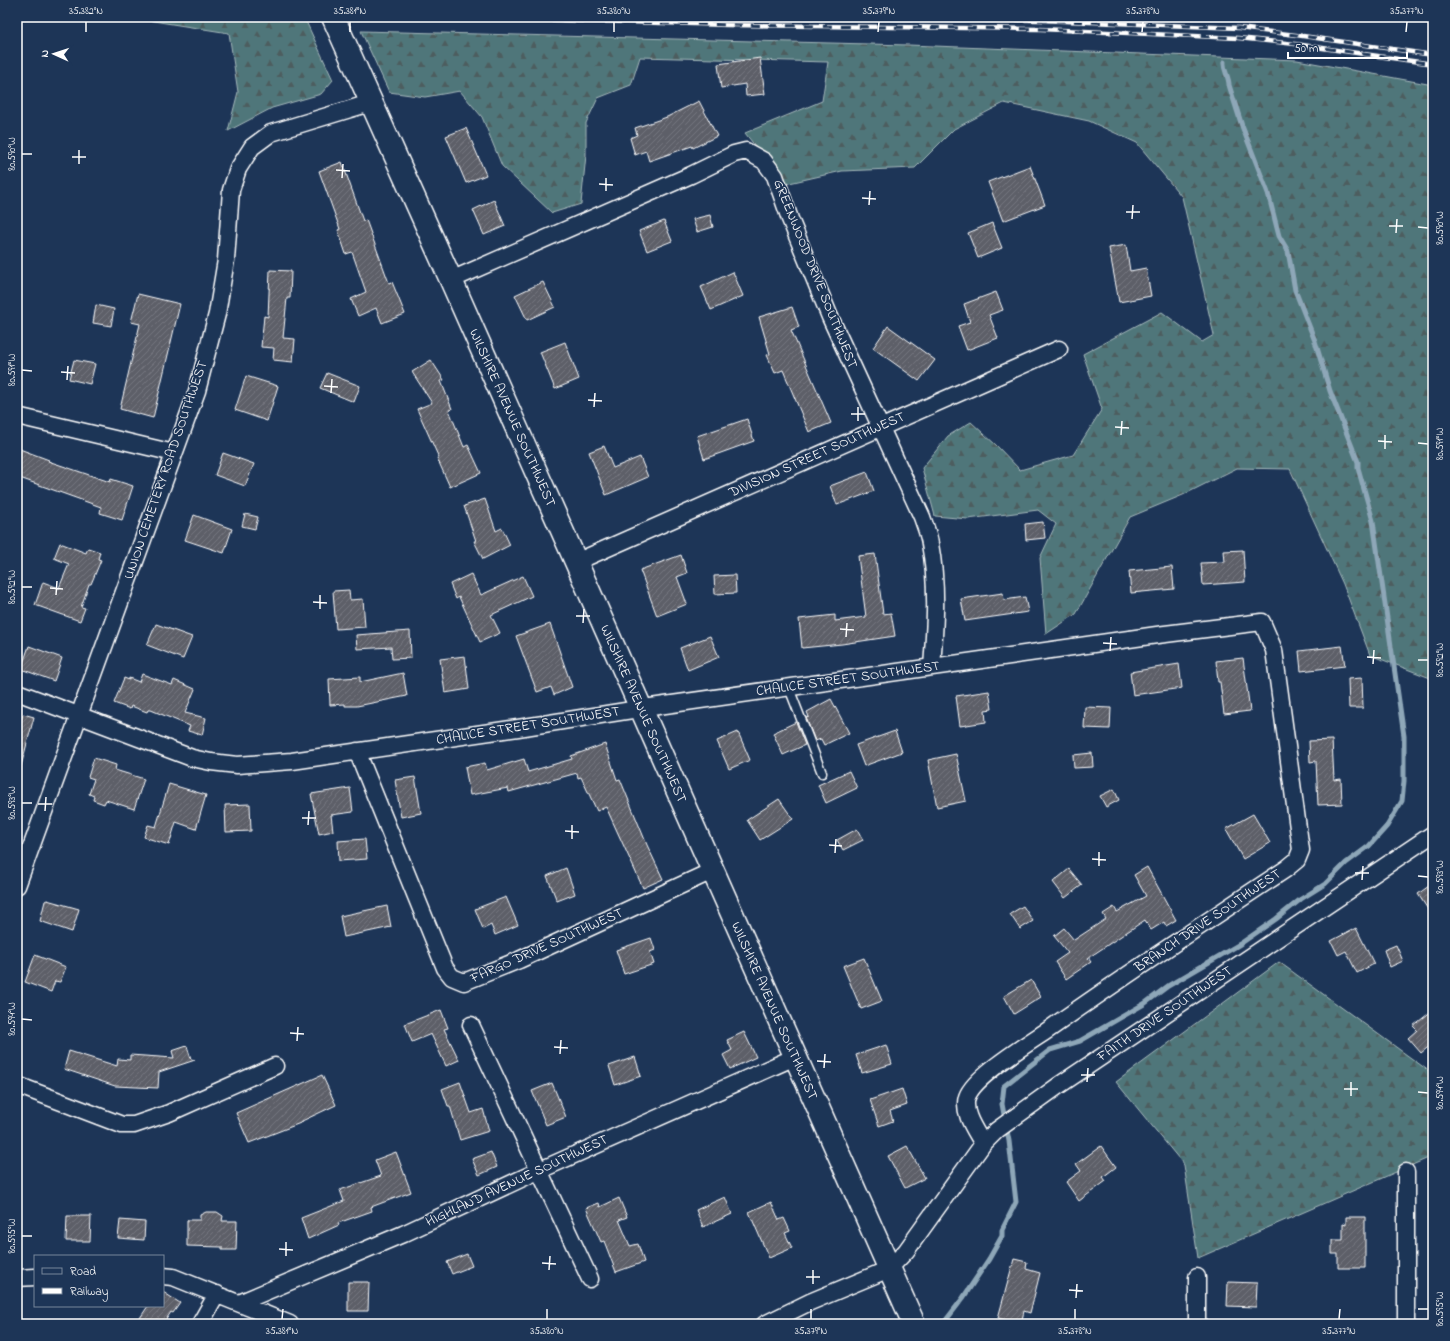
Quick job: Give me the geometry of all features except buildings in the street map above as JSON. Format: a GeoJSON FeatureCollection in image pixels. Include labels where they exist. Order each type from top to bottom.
{"type":"FeatureCollection","features":[{"type":"Feature","properties":{"kind":"street","name":"WILSHIRE AVENUE SOUTHWEST"},"geometry":{"type":"LineString","coordinates":[[333,17],[914,1324]]}},
{"type":"Feature","properties":{"kind":"street","name":"UNION CEMETERY ROAD SOUTHWEST"},"geometry":{"type":"LineString","coordinates":[[17,886],[196,392],[217,314],[226,260],[231,190],[238,169],[252,147],[271,133],[370,103]]}},
{"type":"Feature","properties":{"kind":"street","name":"GREENWOOD DRIVE SOUTHWEST"},"geometry":{"type":"LineString","coordinates":[[451,280],[691,175],[734,154],[746,151],[764,161],[775,176],[790,219],[830,317],[922,517],[930,543],[935,582],[935,628],[932,667]]}},
{"type":"Feature","properties":{"kind":"street","name":"DIVISION STREET SOUTHWEST"},"geometry":{"type":"LineString","coordinates":[[576,562],[1059,349]]}},
{"type":"Feature","properties":{"kind":"street"},"geometry":{"type":"LineString","coordinates":[[17,416],[174,453]]}},
{"type":"Feature","properties":{"kind":"street","name":"CHALICE STREET SOUTHWEST"},"geometry":{"type":"LineString","coordinates":[[17,692],[192,758],[237,765],[292,761],[518,728],[641,708],[1157,635],[1262,622]]}},
{"type":"Feature","properties":{"kind":"street","name":"BRANCH DRIVE SOUTHWEST"},"geometry":{"type":"LineString","coordinates":[[983,1144],[970,1121],[967,1109],[967,1097],[975,1084],[1003,1061],[1121,978],[1286,869],[1297,860],[1301,850],[1274,650],[1262,622]]}},
{"type":"Feature","properties":{"kind":"street","name":"FARGO DRIVE SOUTHWEST"},"geometry":{"type":"LineString","coordinates":[[357,751],[445,968],[452,977],[464,982],[519,960],[712,871]]}},
{"type":"Feature","properties":{"kind":"street","name":"FAITH DRIVE SOUTHWEST"},"geometry":{"type":"LineString","coordinates":[[765,1324],[810,1302],[889,1269],[906,1250],[983,1144],[997,1130],[1058,1086],[1433,834]]}},
{"type":"Feature","properties":{"kind":"street"},"geometry":{"type":"LineString","coordinates":[[470,1025],[590,1279]]}},
{"type":"Feature","properties":{"kind":"street","name":"HIGHLAND AVENUE SOUTHWEST"},"geometry":{"type":"LineString","coordinates":[[239,1303],[403,1234],[538,1171],[795,1057]]}},
{"type":"Feature","properties":{"kind":"street"},"geometry":{"type":"LineString","coordinates":[[17,1085],[122,1125],[134,1125],[169,1113],[275,1066]]}},
{"type":"Feature","properties":{"kind":"street"},"geometry":{"type":"LineString","coordinates":[[1406,1172],[1406,1324]]}},
{"type":"Feature","properties":{"kind":"street"},"geometry":{"type":"LineString","coordinates":[[164,1276],[173,1277],[290,1324]]}},
{"type":"Feature","properties":{"kind":"street"},"geometry":{"type":"LineString","coordinates":[[17,1278],[34,1277]]}},
{"type":"Feature","properties":{"kind":"street"},"geometry":{"type":"LineString","coordinates":[[1197,1277],[1197,1324]]}},
{"type":"Feature","properties":{"kind":"street"},"geometry":{"type":"LineString","coordinates":[[200,1324],[217,1294]]}},
{"type":"Feature","properties":{"kind":"lane"},"geometry":{"type":"LineString","coordinates":[[789,688],[822,773]]}},
{"type":"Feature","properties":{"kind":"green space"},"geometry":{"type":"Polygon","coordinates":[[[128,17],[304,17],[333,80],[321,94],[272,108],[228,131],[238,92],[229,33],[128,17]]]}},
{"type":"Feature","properties":{"kind":"green space"},"geometry":{"type":"Polygon","coordinates":[[[361,31],[908,45],[1297,60],[1433,85],[1433,679],[1370,655],[1343,584],[1290,469],[1237,468],[1183,495],[1130,517],[1076,614],[1046,634],[1040,558],[1056,524],[1038,510],[968,519],[935,516],[922,468],[948,436],[971,422],[1020,470],[1073,455],[1102,409],[1083,354],[1162,312],[1202,342],[1214,335],[1182,197],[1137,143],[1089,121],[1004,103],[954,129],[915,168],[842,171],[785,184],[745,133],[822,101],[828,62],[640,57],[631,85],[598,98],[586,123],[586,155],[581,204],[552,213],[502,166],[482,117],[460,91],[425,97],[389,92],[361,31]]]}},
{"type":"Feature","properties":{"kind":"green space"},"geometry":{"type":"Polygon","coordinates":[[[1279,962],[1433,1074],[1433,1156],[1198,1258],[1184,1165],[1116,1082],[1279,962]]]}},
{"type":"Feature","properties":{"kind":"waterway"},"geometry":{"type":"LineString","coordinates":[[943,1324],[963,1298],[989,1259],[1002,1236],[1002,1230],[1016,1202],[1009,1141],[1002,1104],[1004,1086],[1050,1050],[1080,1041],[1144,1004],[1168,986],[1240,944],[1276,919],[1301,899],[1325,884],[1346,863],[1369,846],[1387,826],[1402,801],[1404,781],[1404,736],[1373,521],[1358,468],[1358,462],[1330,391],[1315,341],[1295,290],[1288,251],[1279,236],[1268,193],[1242,126],[1224,68],[1224,62]]}},
{"type":"Feature","properties":{"kind":"railway"},"geometry":{"type":"LineString","coordinates":[[463,17],[728,25],[1040,29],[1238,38],[1295,44],[1433,64]]}},
{"type":"Feature","properties":{"kind":"railway"},"geometry":{"type":"LineString","coordinates":[[804,17],[1040,20],[1239,28],[1433,55]]}}]}
